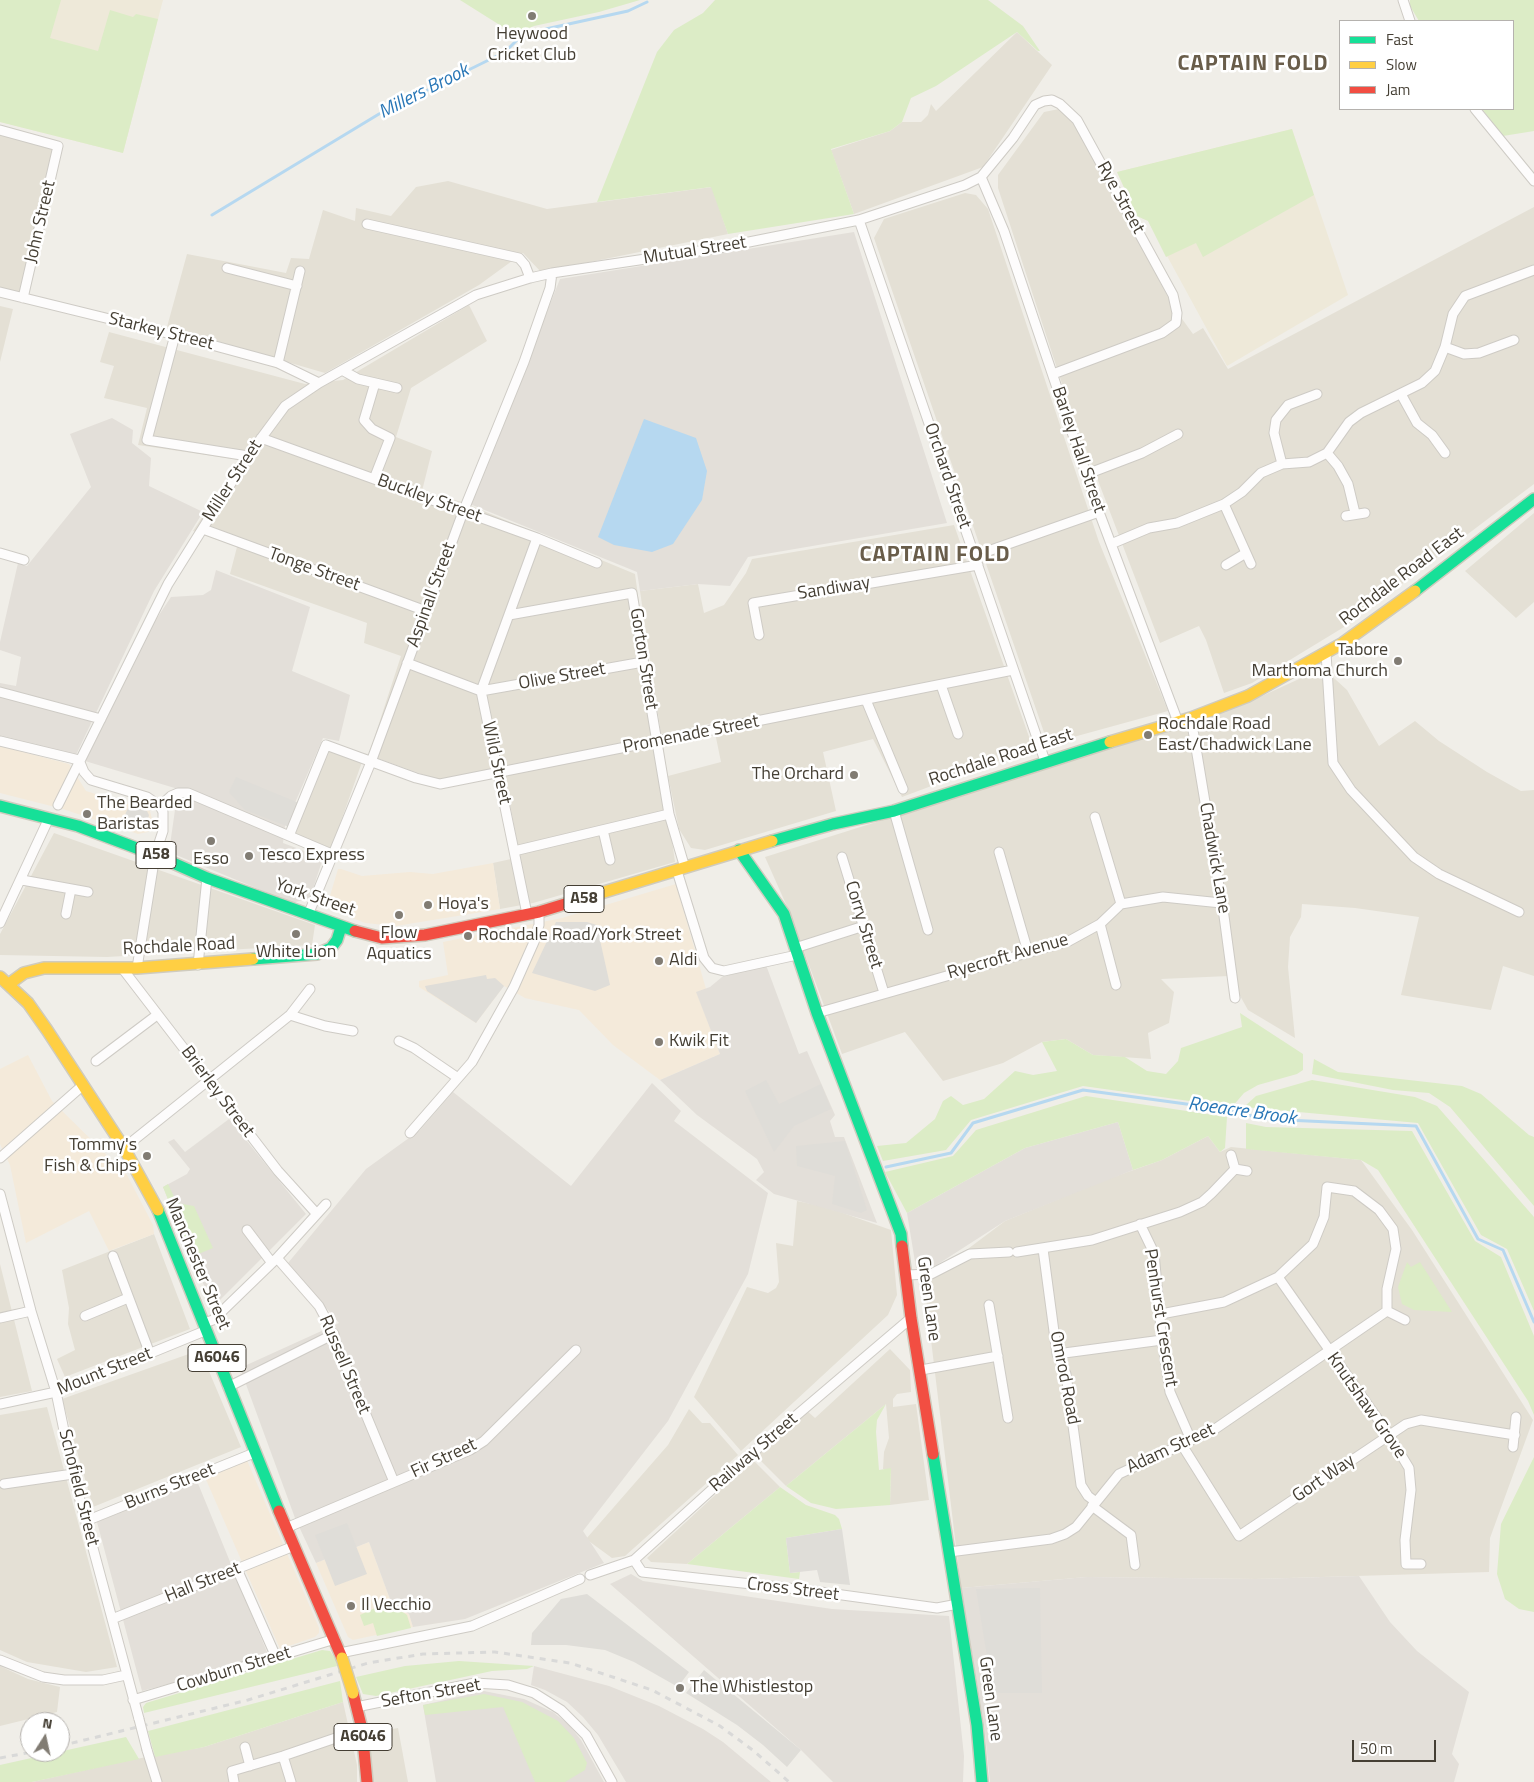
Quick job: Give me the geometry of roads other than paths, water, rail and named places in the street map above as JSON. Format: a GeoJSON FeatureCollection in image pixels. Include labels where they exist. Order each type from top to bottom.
{"type":"FeatureCollection","features":[{"type":"Feature","properties":{"kind":"main road","name":"Rochdale Road East"},"geometry":{"type":"LineString","coordinates":[[425,935],[539,912],[681,870],[739,850],[833,824],[894,811],[1045,761],[1191,718],[1248,696],[1343,643],[1422,586],[1534,499]]}},
{"type":"Feature","properties":{"kind":"main road","name":"York Street"},"geometry":{"type":"LineString","coordinates":[[0,806],[49,818],[155,855],[207,878],[341,927],[382,938],[425,935]]}},
{"type":"Feature","properties":{"kind":"main road","name":"Green Lane"},"geometry":{"type":"LineString","coordinates":[[739,850],[784,914],[817,1013],[902,1234],[911,1318],[921,1370],[977,1725],[982,1782]]}},
{"type":"Feature","properties":{"kind":"main road","name":"Rochdale Road"},"geometry":{"type":"LineString","coordinates":[[5,981],[24,973],[44,968],[137,968],[318,954],[331,948],[337,940],[341,927]]}},
{"type":"Feature","properties":{"kind":"main road","name":"Manchester Street"},"geometry":{"type":"LineString","coordinates":[[5,981],[28,1003],[124,1148],[159,1213],[206,1327],[254,1453],[335,1639],[356,1707]]}},
{"type":"Feature","properties":{"kind":"main road","name":"A6046"},"geometry":{"type":"LineString","coordinates":[[356,1707],[362,1729],[367,1782]]}},
{"type":"Feature","properties":{"kind":"street"},"geometry":{"type":"LineString","coordinates":[[1403,0],[1410,20]]}},
{"type":"Feature","properties":{"kind":"street","name":"Rye Street"},"geometry":{"type":"LineString","coordinates":[[981,177],[1013,138],[1035,105],[1044,100],[1052,100],[1060,104],[1077,120],[1173,295],[1178,313],[1176,323],[1162,333],[1053,374]]}},
{"type":"Feature","properties":{"kind":"street"},"geometry":{"type":"LineString","coordinates":[[1476,110],[1534,181]]}},
{"type":"Feature","properties":{"kind":"street","name":"John Street"},"geometry":{"type":"LineString","coordinates":[[0,130],[58,146],[23,298]]}},
{"type":"Feature","properties":{"kind":"street","name":"Mutual Street"},"geometry":{"type":"LineString","coordinates":[[530,278],[719,248],[859,220],[965,185],[981,177]]}},
{"type":"Feature","properties":{"kind":"street","name":"Barley Hall Street"},"geometry":{"type":"LineString","coordinates":[[981,177],[1004,231],[1099,512],[1178,722]]}},
{"type":"Feature","properties":{"kind":"street","name":"Orchard Street"},"geometry":{"type":"LineString","coordinates":[[859,220],[1045,761]]}},
{"type":"Feature","properties":{"kind":"street"},"geometry":{"type":"LineString","coordinates":[[367,224],[518,258],[523,261],[530,278]]}},
{"type":"Feature","properties":{"kind":"street"},"geometry":{"type":"LineString","coordinates":[[227,268],[297,286]]}},
{"type":"Feature","properties":{"kind":"street"},"geometry":{"type":"LineString","coordinates":[[1111,544],[1149,528],[1177,523],[1224,504],[1242,492],[1261,473],[1282,464],[1309,462],[1327,453],[1349,422],[1362,413],[1422,383],[1435,371],[1462,292],[1534,270]]}},
{"type":"Feature","properties":{"kind":"street"},"geometry":{"type":"LineString","coordinates":[[278,363],[300,271]]}},
{"type":"Feature","properties":{"kind":"street","name":"Aspinall Street"},"geometry":{"type":"LineString","coordinates":[[308,915],[371,762],[463,512],[524,362],[550,288],[552,273]]}},
{"type":"Feature","properties":{"kind":"street","name":"Miller Street"},"geometry":{"type":"LineString","coordinates":[[58,805],[168,584],[248,456],[285,406],[319,382],[476,295],[530,278]]}},
{"type":"Feature","properties":{"kind":"street","name":"Starkey Street"},"geometry":{"type":"LineString","coordinates":[[0,292],[175,335],[278,363],[319,382]]}},
{"type":"Feature","properties":{"kind":"street"},"geometry":{"type":"LineString","coordinates":[[175,335],[147,440],[248,456]]}},
{"type":"Feature","properties":{"kind":"street"},"geometry":{"type":"LineString","coordinates":[[1445,346],[1464,354],[1478,353],[1514,340]]}},
{"type":"Feature","properties":{"kind":"street"},"geometry":{"type":"LineString","coordinates":[[342,370],[358,379],[397,388]]}},
{"type":"Feature","properties":{"kind":"street"},"geometry":{"type":"LineString","coordinates":[[374,479],[390,438],[372,429],[364,420],[376,383]]}},
{"type":"Feature","properties":{"kind":"street"},"geometry":{"type":"LineString","coordinates":[[1282,464],[1274,434],[1276,420],[1288,405],[1317,394]]}},
{"type":"Feature","properties":{"kind":"street"},"geometry":{"type":"LineString","coordinates":[[1401,394],[1417,423],[1432,435],[1445,453]]}},
{"type":"Feature","properties":{"kind":"street"},"geometry":{"type":"LineString","coordinates":[[1087,474],[1142,453],[1178,434]]}},
{"type":"Feature","properties":{"kind":"street","name":"Buckley Street"},"geometry":{"type":"LineString","coordinates":[[261,438],[537,538],[597,563]]}},
{"type":"Feature","properties":{"kind":"street"},"geometry":{"type":"LineString","coordinates":[[1327,453],[1338,466],[1348,484],[1350,514],[1366,513]]}},
{"type":"Feature","properties":{"kind":"street"},"geometry":{"type":"LineString","coordinates":[[1224,504],[1251,564]]}},
{"type":"Feature","properties":{"kind":"street"},"geometry":{"type":"LineString","coordinates":[[974,556],[1099,512]]}},
{"type":"Feature","properties":{"kind":"street","name":"Tonge Street"},"geometry":{"type":"LineString","coordinates":[[203,528],[426,612]]}},
{"type":"Feature","properties":{"kind":"street"},"geometry":{"type":"LineString","coordinates":[[407,663],[481,691],[537,538]]}},
{"type":"Feature","properties":{"kind":"street"},"geometry":{"type":"LineString","coordinates":[[0,553],[24,560]]}},
{"type":"Feature","properties":{"kind":"street"},"geometry":{"type":"LineString","coordinates":[[1226,565],[1246,553]]}},
{"type":"Feature","properties":{"kind":"street","name":"Sandiway"},"geometry":{"type":"LineString","coordinates":[[759,635],[753,603],[978,566]]}},
{"type":"Feature","properties":{"kind":"street","name":"Gorton Street"},"geometry":{"type":"LineString","coordinates":[[509,615],[632,593],[669,814],[681,870],[704,958],[712,968],[724,971],[796,951],[864,926]]}},
{"type":"Feature","properties":{"kind":"street"},"geometry":{"type":"LineString","coordinates":[[1326,653],[1333,763],[1351,790],[1414,857],[1440,874],[1519,912]]}},
{"type":"Feature","properties":{"kind":"street","name":"Olive Street"},"geometry":{"type":"LineString","coordinates":[[481,691],[643,662]]}},
{"type":"Feature","properties":{"kind":"street","name":"Promenade Street"},"geometry":{"type":"LineString","coordinates":[[289,836],[326,745],[371,762],[440,784],[499,774],[1014,670]]}},
{"type":"Feature","properties":{"kind":"street"},"geometry":{"type":"LineString","coordinates":[[941,685],[958,734]]}},
{"type":"Feature","properties":{"kind":"street","name":"Wild Street"},"geometry":{"type":"LineString","coordinates":[[481,691],[527,914]]}},
{"type":"Feature","properties":{"kind":"street"},"geometry":{"type":"LineString","coordinates":[[0,692],[101,719]]}},
{"type":"Feature","properties":{"kind":"street"},"geometry":{"type":"LineString","coordinates":[[866,700],[903,789]]}},
{"type":"Feature","properties":{"kind":"street","name":"Chadwick Lane"},"geometry":{"type":"LineString","coordinates":[[1191,718],[1235,998]]}},
{"type":"Feature","properties":{"kind":"street"},"geometry":{"type":"LineString","coordinates":[[0,741],[79,760],[84,772],[91,780],[147,797],[160,806],[164,821],[155,855],[137,968]]}},
{"type":"Feature","properties":{"kind":"street"},"geometry":{"type":"LineString","coordinates":[[160,806],[171,796],[178,793],[188,793],[334,854]]}},
{"type":"Feature","properties":{"kind":"street"},"geometry":{"type":"LineString","coordinates":[[894,811],[928,930]]}},
{"type":"Feature","properties":{"kind":"street"},"geometry":{"type":"LineString","coordinates":[[514,851],[669,814]]}},
{"type":"Feature","properties":{"kind":"street"},"geometry":{"type":"LineString","coordinates":[[1095,817],[1121,904],[1163,897],[1221,903]]}},
{"type":"Feature","properties":{"kind":"street"},"geometry":{"type":"LineString","coordinates":[[0,923],[3,912],[22,880],[49,818]]}},
{"type":"Feature","properties":{"kind":"street"},"geometry":{"type":"LineString","coordinates":[[603,830],[610,860]]}},
{"type":"Feature","properties":{"kind":"street"},"geometry":{"type":"LineString","coordinates":[[999,852],[1028,952]]}},
{"type":"Feature","properties":{"kind":"street","name":"Corry Street"},"geometry":{"type":"LineString","coordinates":[[842,857],[884,993]]}},
{"type":"Feature","properties":{"kind":"street"},"geometry":{"type":"LineString","coordinates":[[198,964],[207,878]]}},
{"type":"Feature","properties":{"kind":"street"},"geometry":{"type":"LineString","coordinates":[[22,880],[88,892]]}},
{"type":"Feature","properties":{"kind":"street"},"geometry":{"type":"LineString","coordinates":[[66,914],[71,889]]}},
{"type":"Feature","properties":{"kind":"street","name":"Ryecroft Avenue"},"geometry":{"type":"LineString","coordinates":[[817,1013],[1069,941],[1100,924],[1121,904]]}},
{"type":"Feature","properties":{"kind":"street"},"geometry":{"type":"LineString","coordinates":[[410,1133],[472,1062],[514,987],[534,942],[539,925],[539,912]]}},
{"type":"Feature","properties":{"kind":"street"},"geometry":{"type":"LineString","coordinates":[[1100,924],[1116,985]]}},
{"type":"Feature","properties":{"kind":"street","name":"Brierley Street"},"geometry":{"type":"LineString","coordinates":[[122,968],[278,1171],[316,1214]]}},
{"type":"Feature","properties":{"kind":"street"},"geometry":{"type":"LineString","coordinates":[[124,1148],[290,1016],[310,989]]}},
{"type":"Feature","properties":{"kind":"street"},"geometry":{"type":"LineString","coordinates":[[96,1061],[157,1015]]}},
{"type":"Feature","properties":{"kind":"street"},"geometry":{"type":"LineString","coordinates":[[290,1016],[325,1026],[353,1031]]}},
{"type":"Feature","properties":{"kind":"street"},"geometry":{"type":"LineString","coordinates":[[399,1041],[422,1053],[458,1078]]}},
{"type":"Feature","properties":{"kind":"street"},"geometry":{"type":"LineString","coordinates":[[0,1158],[82,1086]]}},
{"type":"Feature","properties":{"kind":"street"},"geometry":{"type":"LineString","coordinates":[[1231,1155],[1235,1169]]}},
{"type":"Feature","properties":{"kind":"street"},"geometry":{"type":"LineString","coordinates":[[906,1275],[931,1274],[970,1254],[1043,1249],[1092,1240],[1180,1212],[1202,1202],[1235,1169],[1247,1170]]}},
{"type":"Feature","properties":{"kind":"street"},"geometry":{"type":"LineString","coordinates":[[1160,1314],[1224,1302],[1278,1277],[1313,1244],[1324,1217],[1327,1188],[1354,1191],[1379,1210],[1393,1229],[1396,1249],[1387,1289],[1387,1311],[1405,1320]]}},
{"type":"Feature","properties":{"kind":"street","name":"Schofield Street"},"geometry":{"type":"LineString","coordinates":[[0,1194],[3,1215],[56,1392],[73,1474],[126,1675],[157,1782]]}},
{"type":"Feature","properties":{"kind":"street","name":"Mount Street"},"geometry":{"type":"LineString","coordinates":[[0,1404],[56,1392],[150,1354],[206,1327],[274,1261],[326,1204]]}},
{"type":"Feature","properties":{"kind":"street","name":"Penhurst Crescent"},"geometry":{"type":"LineString","coordinates":[[1140,1224],[1154,1253],[1162,1340],[1170,1392],[1191,1440]]}},
{"type":"Feature","properties":{"kind":"street","name":"Russell Street"},"geometry":{"type":"LineString","coordinates":[[247,1230],[318,1306],[334,1334],[394,1482]]}},
{"type":"Feature","properties":{"kind":"street","name":"Omrod Road"},"geometry":{"type":"LineString","coordinates":[[1043,1249],[1057,1354],[1066,1374],[1082,1486],[1094,1504],[1131,1535],[1135,1565]]}},
{"type":"Feature","properties":{"kind":"street"},"geometry":{"type":"LineString","coordinates":[[112,1256],[150,1354]]}},
{"type":"Feature","properties":{"kind":"street","name":"Knutshaw Grove"},"geometry":{"type":"LineString","coordinates":[[1278,1277],[1328,1351],[1389,1435],[1409,1468],[1411,1490],[1404,1540],[1406,1564],[1421,1564]]}},
{"type":"Feature","properties":{"kind":"street"},"geometry":{"type":"LineString","coordinates":[[85,1316],[128,1298]]}},
{"type":"Feature","properties":{"kind":"street"},"geometry":{"type":"LineString","coordinates":[[989,1305],[1008,1418]]}},
{"type":"Feature","properties":{"kind":"street"},"geometry":{"type":"LineString","coordinates":[[0,1318],[31,1311]]}},
{"type":"Feature","properties":{"kind":"street","name":"Adam Street"},"geometry":{"type":"LineString","coordinates":[[949,1552],[1050,1539],[1065,1534],[1076,1527],[1119,1474],[1215,1430],[1387,1311]]}},
{"type":"Feature","properties":{"kind":"street","name":"Railway Street"},"geometry":{"type":"LineString","coordinates":[[590,1575],[634,1560],[751,1454],[911,1318]]}},
{"type":"Feature","properties":{"kind":"street"},"geometry":{"type":"LineString","coordinates":[[228,1387],[334,1334]]}},
{"type":"Feature","properties":{"kind":"street"},"geometry":{"type":"LineString","coordinates":[[1057,1354],[1162,1340]]}},
{"type":"Feature","properties":{"kind":"street","name":"Fir Street"},"geometry":{"type":"LineString","coordinates":[[286,1528],[470,1450],[484,1441],[576,1350]]}},
{"type":"Feature","properties":{"kind":"street"},"geometry":{"type":"LineString","coordinates":[[921,1370],[998,1356]]}},
{"type":"Feature","properties":{"kind":"street"},"geometry":{"type":"LineString","coordinates":[[1513,1447],[1516,1417]]}},
{"type":"Feature","properties":{"kind":"street","name":"Gort Way"},"geometry":{"type":"LineString","coordinates":[[1182,1445],[1239,1536],[1406,1424],[1421,1420],[1515,1435]]}},
{"type":"Feature","properties":{"kind":"street","name":"Burns Street"},"geometry":{"type":"LineString","coordinates":[[86,1521],[254,1453]]}},
{"type":"Feature","properties":{"kind":"street"},"geometry":{"type":"LineString","coordinates":[[4,1484],[73,1474]]}},
{"type":"Feature","properties":{"kind":"street","name":"Hall Street"},"geometry":{"type":"LineString","coordinates":[[112,1619],[294,1546]]}},
{"type":"Feature","properties":{"kind":"street","name":"Cross Street"},"geometry":{"type":"LineString","coordinates":[[634,1560],[642,1572],[806,1590],[937,1608],[958,1604]]}},
{"type":"Feature","properties":{"kind":"street"},"geometry":{"type":"LineString","coordinates":[[237,1569],[276,1657]]}},
{"type":"Feature","properties":{"kind":"street"},"geometry":{"type":"LineString","coordinates":[[341,1656],[472,1626],[580,1579]]}},
{"type":"Feature","properties":{"kind":"street","name":"Cowburn Street"},"geometry":{"type":"LineString","coordinates":[[133,1700],[335,1639]]}},
{"type":"Feature","properties":{"kind":"street"},"geometry":{"type":"LineString","coordinates":[[0,1660],[43,1677],[64,1680],[103,1680],[126,1675]]}},
{"type":"Feature","properties":{"kind":"street","name":"Sefton Street"},"geometry":{"type":"LineString","coordinates":[[356,1707],[475,1683],[503,1683],[534,1693],[561,1710],[586,1735],[612,1782]]}},
{"type":"Feature","properties":{"kind":"street"},"geometry":{"type":"LineString","coordinates":[[234,1782],[232,1771],[362,1729]]}},
{"type":"Feature","properties":{"kind":"street"},"geometry":{"type":"LineString","coordinates":[[244,1747],[250,1766]]}},
{"type":"Feature","properties":{"kind":"street"},"geometry":{"type":"LineString","coordinates":[[283,1756],[292,1782]]}},
{"type":"Feature","properties":{"kind":"water"},"geometry":{"type":"Polygon","coordinates":[[[644,419],[696,438],[707,471],[702,500],[673,544],[652,552],[614,545],[598,537],[644,419]]]}},
{"type":"Feature","properties":{"kind":"waterway","name":"Millers Brook"},"geometry":{"type":"LineString","coordinates":[[212,215],[379,114],[505,52],[523,34],[628,11],[647,2]]}},
{"type":"Feature","properties":{"kind":"waterway","name":"Roeacre Brook"},"geometry":{"type":"LineString","coordinates":[[886,1167],[951,1153],[973,1123],[1083,1090],[1223,1109],[1264,1119],[1416,1126],[1478,1239],[1503,1250],[1534,1322]]}},
{"type":"Feature","properties":{"kind":"railway"},"geometry":{"type":"LineString","coordinates":[[70,1744],[248,1700],[368,1663],[423,1654],[495,1652],[570,1663],[652,1690],[720,1726],[754,1751],[789,1782]]}},
{"type":"Feature","properties":{"kind":"railway"},"geometry":{"type":"LineString","coordinates":[[0,1758],[20,1754]]}},
{"type":"Feature","properties":{"kind":"place","name":"Heywood Cricket Club"},"geometry":{"type":"Point","coordinates":[532,16]}},
{"type":"Feature","properties":{"kind":"place","name":"Tabore Marthoma Church"},"geometry":{"type":"Point","coordinates":[1398,661]}},
{"type":"Feature","properties":{"kind":"place","name":"Rochdale Road East/Chadwick Lane"},"geometry":{"type":"Point","coordinates":[1148,735]}},
{"type":"Feature","properties":{"kind":"place","name":"The Orchard"},"geometry":{"type":"Point","coordinates":[854,775]}},
{"type":"Feature","properties":{"kind":"place","name":"The Bearded Baristas"},"geometry":{"type":"Point","coordinates":[87,814]}},
{"type":"Feature","properties":{"kind":"place","name":"Esso"},"geometry":{"type":"Point","coordinates":[211,841]}},
{"type":"Feature","properties":{"kind":"place","name":"Tesco Express"},"geometry":{"type":"Point","coordinates":[249,856]}},
{"type":"Feature","properties":{"kind":"place","name":"Hoya's"},"geometry":{"type":"Point","coordinates":[428,905]}},
{"type":"Feature","properties":{"kind":"place","name":"Flow Aquatics"},"geometry":{"type":"Point","coordinates":[399,915]}},
{"type":"Feature","properties":{"kind":"place","name":"White Lion"},"geometry":{"type":"Point","coordinates":[296,934]}},
{"type":"Feature","properties":{"kind":"place","name":"Rochdale Road/York Street"},"geometry":{"type":"Point","coordinates":[468,936]}},
{"type":"Feature","properties":{"kind":"place","name":"Aldi"},"geometry":{"type":"Point","coordinates":[659,961]}},
{"type":"Feature","properties":{"kind":"place","name":"Kwik Fit"},"geometry":{"type":"Point","coordinates":[659,1042]}},
{"type":"Feature","properties":{"kind":"place","name":"Tommy's Fish & Chips"},"geometry":{"type":"Point","coordinates":[147,1156]}},
{"type":"Feature","properties":{"kind":"place","name":"Il Vecchio"},"geometry":{"type":"Point","coordinates":[351,1606]}},
{"type":"Feature","properties":{"kind":"place","name":"The Whistlestop"},"geometry":{"type":"Point","coordinates":[680,1688]}},
{"type":"Feature","properties":{"kind":"district","name":"CAPTAIN FOLD"},"geometry":{"type":"Point","coordinates":[1253,65]}},
{"type":"Feature","properties":{"kind":"district","name":"CAPTAIN FOLD"},"geometry":{"type":"Point","coordinates":[935,556]}}]}
